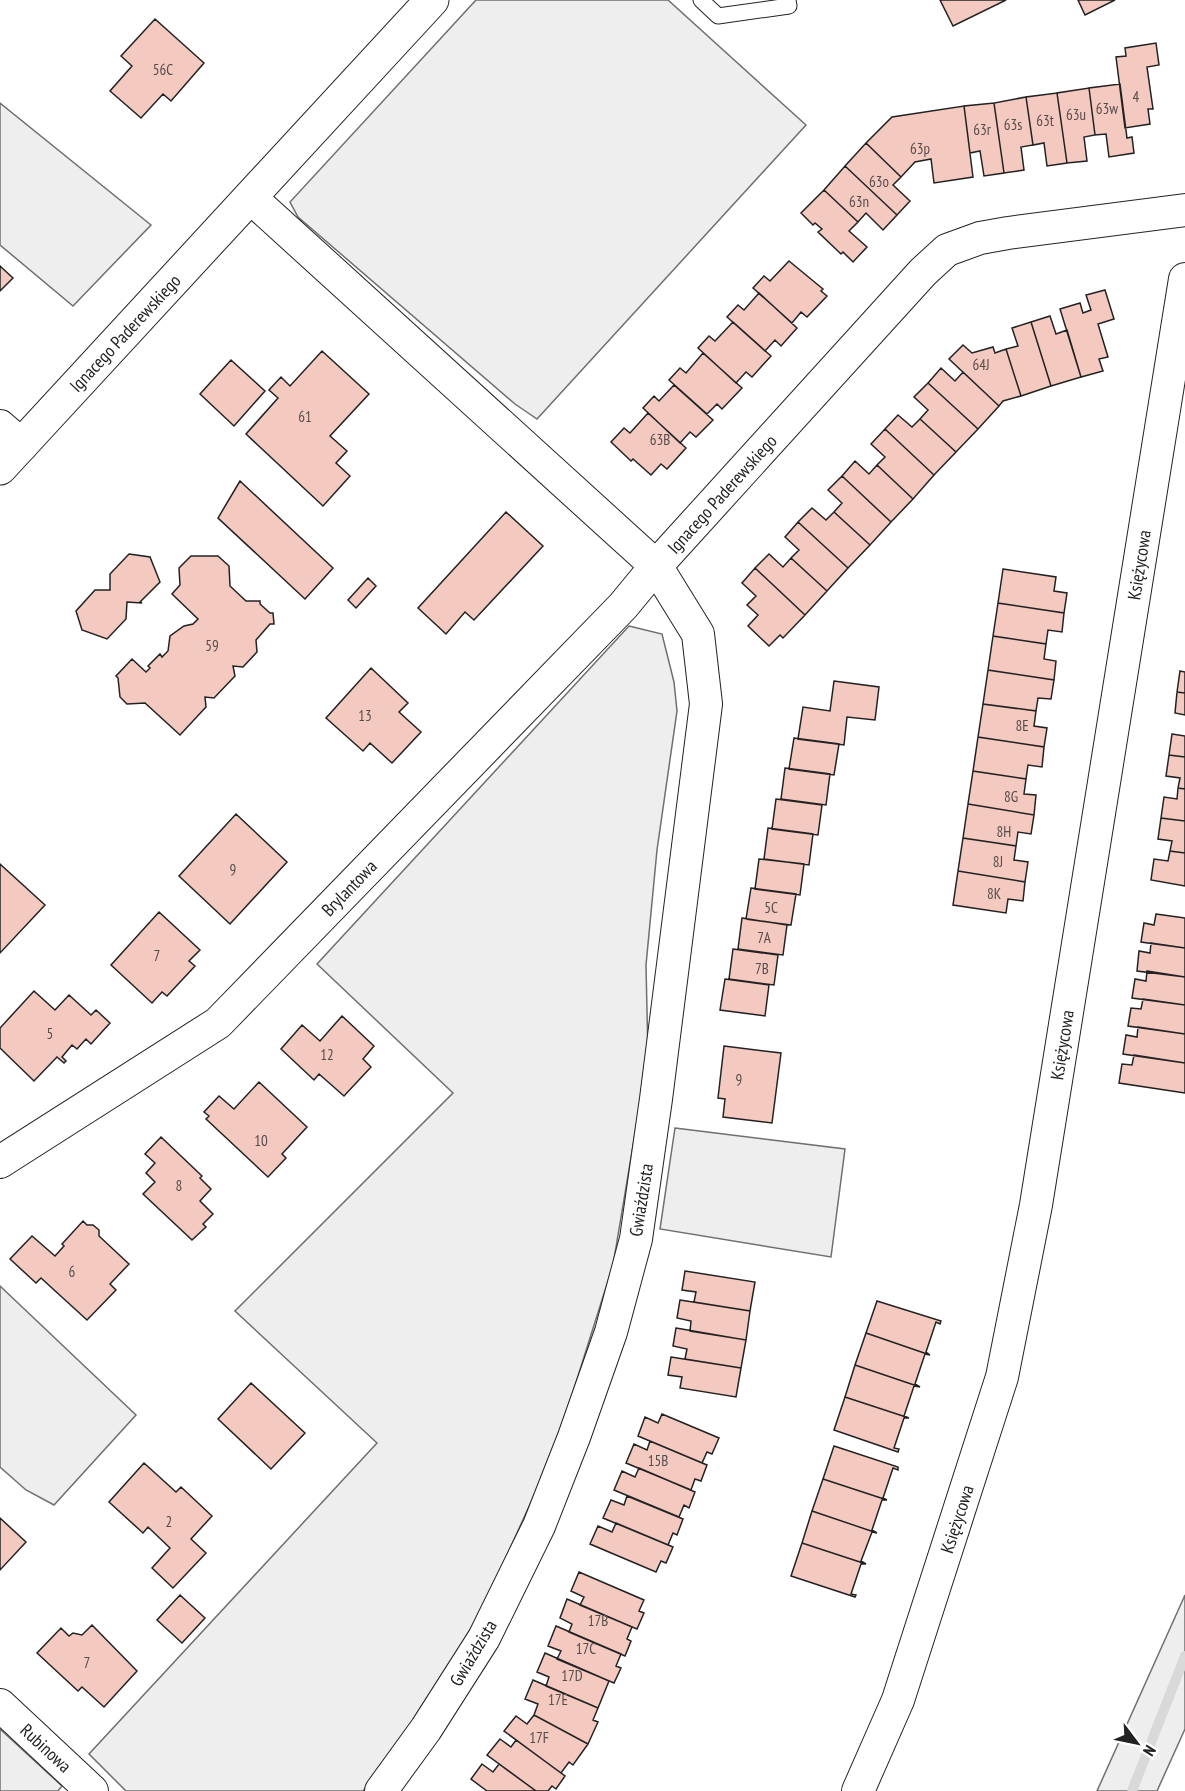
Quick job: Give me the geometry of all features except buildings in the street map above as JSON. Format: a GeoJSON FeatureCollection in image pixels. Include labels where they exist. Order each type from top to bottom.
{"type":"FeatureCollection","features":[{"type":"Feature","properties":{"kind":"street","name":"Ignacego Paderewskiego"},"geometry":{"type":"LineString","coordinates":[[7,446],[250,197],[432,0]]}},
{"type":"Feature","properties":{"kind":"street","name":"Ignacego Paderewskiego"},"geometry":{"type":"LineString","coordinates":[[250,197],[656,566],[923,272],[947,250],[980,238],[1008,233],[1185,210]]}},
{"type":"Feature","properties":{"kind":"street","name":"Księżycowa"},"geometry":{"type":"LineString","coordinates":[[858,1791],[898,1700],[1002,1377],[1036,1205],[1185,279]]}},
{"type":"Feature","properties":{"kind":"street","name":"Brylantowa"},"geometry":{"type":"LineString","coordinates":[[0,1162],[218,1023],[623,606],[656,566]]}},
{"type":"Feature","properties":{"kind":"street","name":"Gwiaździsta"},"geometry":{"type":"LineString","coordinates":[[381,1791],[426,1729],[484,1638],[539,1526],[574,1437],[611,1332],[636,1239],[706,704],[698,634],[656,566]]}},
{"type":"Feature","properties":{"kind":"street","name":"Rubinowa"},"geometry":{"type":"LineString","coordinates":[[0,1705],[92,1791]]}},
{"type":"Feature","properties":{"kind":"lane"},"geometry":{"type":"LineString","coordinates":[[700,0],[718,16],[789,6],[788,0]]}},
{"type":"Feature","properties":{"kind":"shaded area"},"geometry":{"type":"Polygon","coordinates":[[[476,0],[668,0],[806,125],[537,419],[515,404],[298,217],[290,202],[476,0]]]}},
{"type":"Feature","properties":{"kind":"shaded area"},"geometry":{"type":"Polygon","coordinates":[[[0,103],[151,225],[73,306],[0,245],[0,103]]]}},
{"type":"Feature","properties":{"kind":"shaded area"},"geometry":{"type":"Polygon","coordinates":[[[629,626],[662,634],[674,682],[677,711],[657,850],[646,965],[648,1056],[613,1265],[555,1449],[488,1597],[424,1715],[363,1791],[126,1791],[89,1754],[377,1443],[235,1311],[453,1093],[317,964],[629,626]]]}},
{"type":"Feature","properties":{"kind":"shaded area"},"geometry":{"type":"Polygon","coordinates":[[[675,1128],[845,1149],[831,1257],[660,1229],[675,1128]]]}},
{"type":"Feature","properties":{"kind":"shaded area"},"geometry":{"type":"Polygon","coordinates":[[[0,1286],[136,1415],[54,1505],[26,1490],[0,1467],[0,1286]]]}},
{"type":"Feature","properties":{"kind":"shaded area"},"geometry":{"type":"Polygon","coordinates":[[[1185,1595],[1185,1729],[1157,1791],[1097,1791],[1185,1595]]]}},
{"type":"Feature","properties":{"kind":"shaded area"},"geometry":{"type":"Polygon","coordinates":[[[0,1729],[62,1786],[58,1791],[0,1791],[0,1729]]]}},
{"type":"Feature","properties":{"kind":"waterway"},"geometry":{"type":"LineString","coordinates":[[1132,1791],[1185,1656]]}}]}
